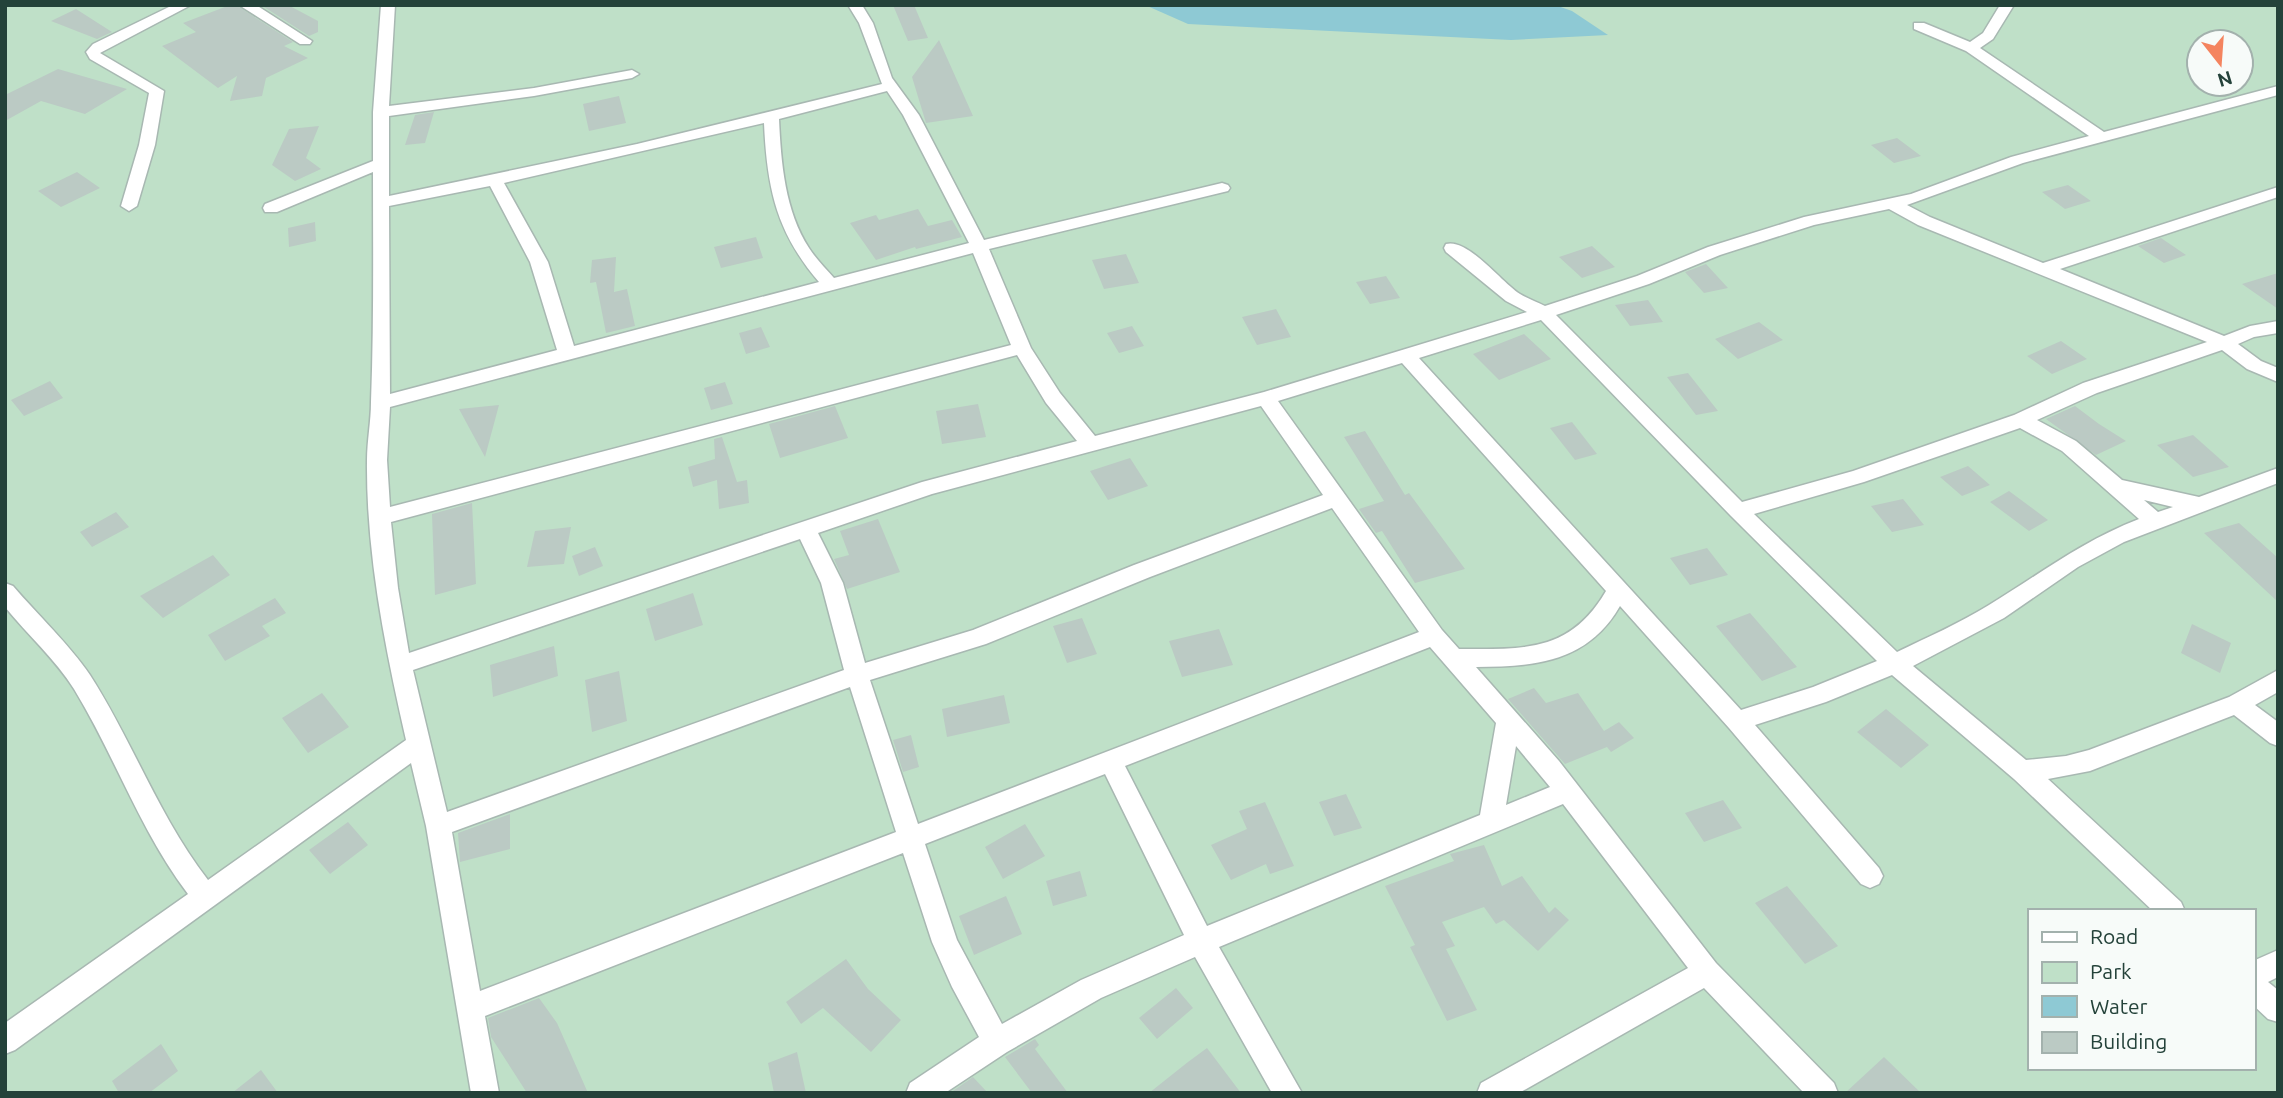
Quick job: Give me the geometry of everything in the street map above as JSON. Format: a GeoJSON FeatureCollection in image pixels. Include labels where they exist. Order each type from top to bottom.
{"type":"FeatureCollection","features":[{"type":"Feature","properties":{"kind":"street"},"geometry":{"type":"LineString","coordinates":[[129,206],[147,145],[157,91],[95,56],[93,52],[98,47],[184,5]]}},
{"type":"Feature","properties":{"kind":"street"},"geometry":{"type":"LineString","coordinates":[[246,5],[305,41]]}},
{"type":"Feature","properties":{"kind":"street"},"geometry":{"type":"LineString","coordinates":[[388,5],[380,164],[381,403],[377,460],[380,517],[387,588],[400,665],[438,826],[485,1093]]}},
{"type":"Feature","properties":{"kind":"street"},"geometry":{"type":"LineString","coordinates":[[855,5],[866,23],[890,86],[911,115],[979,246],[1022,348],[1054,398],[1091,444]]}},
{"type":"Feature","properties":{"kind":"street"},"geometry":{"type":"LineString","coordinates":[[1971,48],[1988,36],[2007,5]]}},
{"type":"Feature","properties":{"kind":"street"},"geometry":{"type":"LineString","coordinates":[[1919,26],[1971,48],[2102,138]]}},
{"type":"Feature","properties":{"kind":"street"},"geometry":{"type":"LineString","coordinates":[[381,113],[534,92],[632,74]]}},
{"type":"Feature","properties":{"kind":"street"},"geometry":{"type":"LineString","coordinates":[[381,203],[495,181],[771,118],[890,86]]}},
{"type":"Feature","properties":{"kind":"street"},"geometry":{"type":"LineString","coordinates":[[400,665],[929,487],[1266,398],[1544,313],[1643,280],[1714,251],[1810,221],[1893,204],[1940,190],[2017,160],[2278,90]]}},
{"type":"Feature","properties":{"kind":"street"},"geometry":{"type":"LineString","coordinates":[[771,118],[772,153],[783,209],[799,246],[830,285]]}},
{"type":"Feature","properties":{"kind":"street"},"geometry":{"type":"LineString","coordinates":[[271,208],[380,164]]}},
{"type":"Feature","properties":{"kind":"street"},"geometry":{"type":"LineString","coordinates":[[495,181],[539,262],[568,356]]}},
{"type":"Feature","properties":{"kind":"street"},"geometry":{"type":"LineString","coordinates":[[381,403],[979,246],[1222,188]]}},
{"type":"Feature","properties":{"kind":"street"},"geometry":{"type":"LineString","coordinates":[[2043,269],[2278,191]]}},
{"type":"Feature","properties":{"kind":"street"},"geometry":{"type":"LineString","coordinates":[[1893,204],[1924,221],[2223,342],[2254,365],[2278,376]]}},
{"type":"Feature","properties":{"kind":"street"},"geometry":{"type":"LineString","coordinates":[[1452,248],[1513,296],[1544,313],[1738,511],[1895,664],[2022,771],[2170,909]]}},
{"type":"Feature","properties":{"kind":"street"},"geometry":{"type":"LineString","coordinates":[[1738,511],[1857,477],[2021,420],[2090,388],[2250,332],[2278,327]]}},
{"type":"Feature","properties":{"kind":"street"},"geometry":{"type":"LineString","coordinates":[[380,517],[1022,348]]}},
{"type":"Feature","properties":{"kind":"street"},"geometry":{"type":"LineString","coordinates":[[1405,354],[1737,721],[1870,876]]}},
{"type":"Feature","properties":{"kind":"street"},"geometry":{"type":"LineString","coordinates":[[1266,398],[1434,636],[1568,791],[1707,972],[1824,1093]]}},
{"type":"Feature","properties":{"kind":"street"},"geometry":{"type":"LineString","coordinates":[[2021,420],[2069,446],[2157,523]]}},
{"type":"Feature","properties":{"kind":"street"},"geometry":{"type":"LineString","coordinates":[[1737,721],[1818,695],[1895,664],[1996,612],[2071,561],[2117,536],[2278,475]]}},
{"type":"Feature","properties":{"kind":"street"},"geometry":{"type":"LineString","coordinates":[[2117,486],[2201,505]]}},
{"type":"Feature","properties":{"kind":"street"},"geometry":{"type":"LineString","coordinates":[[438,826],[857,675],[1000,631],[1142,571],[1338,498]]}},
{"type":"Feature","properties":{"kind":"street"},"geometry":{"type":"LineString","coordinates":[[805,528],[832,583],[857,675],[945,942],[961,978],[997,1042]]}},
{"type":"Feature","properties":{"kind":"street"},"geometry":{"type":"LineString","coordinates":[[1453,658],[1509,657],[1570,644],[1595,626],[1618,590]]}},
{"type":"Feature","properties":{"kind":"street"},"geometry":{"type":"LineString","coordinates":[[5,592],[81,681],[179,862],[205,896]]}},
{"type":"Feature","properties":{"kind":"street"},"geometry":{"type":"LineString","coordinates":[[471,1007],[1434,636]]}},
{"type":"Feature","properties":{"kind":"street"},"geometry":{"type":"LineString","coordinates":[[2022,771],[2066,767],[2090,760],[2237,704],[2278,680]]}},
{"type":"Feature","properties":{"kind":"street"},"geometry":{"type":"LineString","coordinates":[[2237,704],[2278,736]]}},
{"type":"Feature","properties":{"kind":"street"},"geometry":{"type":"LineString","coordinates":[[1491,822],[1508,721]]}},
{"type":"Feature","properties":{"kind":"street"},"geometry":{"type":"LineString","coordinates":[[5,1040],[417,745]]}},
{"type":"Feature","properties":{"kind":"street"},"geometry":{"type":"LineString","coordinates":[[1111,762],[1201,940],[1288,1093]]}},
{"type":"Feature","properties":{"kind":"street"},"geometry":{"type":"LineString","coordinates":[[920,1093],[997,1042],[1091,989],[1201,940],[1568,791]]}},
{"type":"Feature","properties":{"kind":"street"},"geometry":{"type":"LineString","coordinates":[[2255,974],[2278,963]]}},
{"type":"Feature","properties":{"kind":"street"},"geometry":{"type":"LineString","coordinates":[[1491,1093],[1707,972]]}},
{"type":"Feature","properties":{"kind":"street"},"geometry":{"type":"LineString","coordinates":[[2255,988],[2278,1009]]}},
{"type":"Feature","properties":{"kind":"green space"},"geometry":{"type":"Polygon","coordinates":[[[5,5],[2278,5],[2278,1093],[5,1093],[5,5]]]}},
{"type":"Feature","properties":{"kind":"water"},"geometry":{"type":"Polygon","coordinates":[[[1145,5],[1555,5],[1572,11],[1608,35],[1511,40],[1188,24],[1145,5]]]}},
{"type":"Feature","properties":{"kind":"building"},"geometry":{"type":"Polygon","coordinates":[[[236,5],[293,42],[284,46],[308,58],[266,78],[262,96],[230,101],[237,76],[218,88],[162,46],[196,32],[183,23],[236,5]]]}},
{"type":"Feature","properties":{"kind":"building"},"geometry":{"type":"Polygon","coordinates":[[[261,5],[288,5],[318,21],[318,32],[309,36],[261,5]]]}},
{"type":"Feature","properties":{"kind":"building"},"geometry":{"type":"Polygon","coordinates":[[[893,5],[914,5],[928,38],[908,41],[893,5]]]}},
{"type":"Feature","properties":{"kind":"building"},"geometry":{"type":"Polygon","coordinates":[[[76,9],[112,32],[97,39],[51,21],[76,9]]]}},
{"type":"Feature","properties":{"kind":"building"},"geometry":{"type":"Polygon","coordinates":[[[939,40],[973,116],[926,123],[912,77],[939,40]]]}},
{"type":"Feature","properties":{"kind":"building"},"geometry":{"type":"Polygon","coordinates":[[[58,69],[127,89],[85,114],[41,101],[5,121],[5,95],[58,69]]]}},
{"type":"Feature","properties":{"kind":"building"},"geometry":{"type":"Polygon","coordinates":[[[619,96],[626,123],[589,131],[583,104],[619,96]]]}},
{"type":"Feature","properties":{"kind":"building"},"geometry":{"type":"Polygon","coordinates":[[[434,112],[425,143],[405,145],[415,115],[434,112]]]}},
{"type":"Feature","properties":{"kind":"building"},"geometry":{"type":"Polygon","coordinates":[[[319,126],[306,158],[321,169],[295,181],[272,165],[289,129],[319,126]]]}},
{"type":"Feature","properties":{"kind":"building"},"geometry":{"type":"Polygon","coordinates":[[[1897,138],[1921,156],[1894,163],[1871,145],[1897,138]]]}},
{"type":"Feature","properties":{"kind":"building"},"geometry":{"type":"Polygon","coordinates":[[[77,172],[100,188],[61,207],[38,191],[77,172]]]}},
{"type":"Feature","properties":{"kind":"building"},"geometry":{"type":"Polygon","coordinates":[[[2068,185],[2091,201],[2065,209],[2042,192],[2068,185]]]}},
{"type":"Feature","properties":{"kind":"building"},"geometry":{"type":"Polygon","coordinates":[[[918,209],[928,226],[952,220],[962,237],[916,249],[915,247],[876,260],[850,223],[876,215],[879,220],[918,209]]]}},
{"type":"Feature","properties":{"kind":"building"},"geometry":{"type":"Polygon","coordinates":[[[315,222],[316,241],[289,247],[288,228],[315,222]]]}},
{"type":"Feature","properties":{"kind":"building"},"geometry":{"type":"Polygon","coordinates":[[[756,237],[763,258],[721,268],[714,247],[756,237]]]}},
{"type":"Feature","properties":{"kind":"building"},"geometry":{"type":"Polygon","coordinates":[[[2161,238],[2186,255],[2164,263],[2138,246],[2161,238]]]}},
{"type":"Feature","properties":{"kind":"building"},"geometry":{"type":"Polygon","coordinates":[[[1592,246],[1615,267],[1582,278],[1559,257],[1592,246]]]}},
{"type":"Feature","properties":{"kind":"building"},"geometry":{"type":"Polygon","coordinates":[[[1126,254],[1139,283],[1104,289],[1092,260],[1126,254]]]}},
{"type":"Feature","properties":{"kind":"building"},"geometry":{"type":"Polygon","coordinates":[[[616,257],[614,292],[627,289],[635,326],[606,333],[596,282],[590,283],[592,260],[616,257]]]}},
{"type":"Feature","properties":{"kind":"building"},"geometry":{"type":"Polygon","coordinates":[[[1706,264],[1728,288],[1704,293],[1685,272],[1706,264]]]}},
{"type":"Feature","properties":{"kind":"building"},"geometry":{"type":"Polygon","coordinates":[[[2278,273],[2278,309],[2242,284],[2278,273]]]}},
{"type":"Feature","properties":{"kind":"building"},"geometry":{"type":"Polygon","coordinates":[[[1386,276],[1400,298],[1370,304],[1356,282],[1386,276]]]}},
{"type":"Feature","properties":{"kind":"building"},"geometry":{"type":"Polygon","coordinates":[[[1648,300],[1663,322],[1630,326],[1615,305],[1648,300]]]}},
{"type":"Feature","properties":{"kind":"building"},"geometry":{"type":"Polygon","coordinates":[[[1276,309],[1291,337],[1257,345],[1242,317],[1276,309]]]}},
{"type":"Feature","properties":{"kind":"building"},"geometry":{"type":"Polygon","coordinates":[[[1759,322],[1783,340],[1738,359],[1715,339],[1759,322]]]}},
{"type":"Feature","properties":{"kind":"building"},"geometry":{"type":"Polygon","coordinates":[[[1132,326],[1144,346],[1119,353],[1107,333],[1132,326]]]}},
{"type":"Feature","properties":{"kind":"building"},"geometry":{"type":"Polygon","coordinates":[[[761,327],[770,347],[746,354],[739,333],[761,327]]]}},
{"type":"Feature","properties":{"kind":"building"},"geometry":{"type":"Polygon","coordinates":[[[1524,334],[1551,359],[1499,380],[1473,354],[1524,334]]]}},
{"type":"Feature","properties":{"kind":"building"},"geometry":{"type":"Polygon","coordinates":[[[2061,341],[2087,359],[2052,374],[2027,356],[2061,341]]]}},
{"type":"Feature","properties":{"kind":"building"},"geometry":{"type":"Polygon","coordinates":[[[1688,373],[1718,411],[1696,415],[1667,377],[1688,373]]]}},
{"type":"Feature","properties":{"kind":"building"},"geometry":{"type":"Polygon","coordinates":[[[50,381],[63,398],[24,416],[11,400],[50,381]]]}},
{"type":"Feature","properties":{"kind":"building"},"geometry":{"type":"Polygon","coordinates":[[[725,382],[733,404],[711,410],[704,388],[725,382]]]}},
{"type":"Feature","properties":{"kind":"building"},"geometry":{"type":"Polygon","coordinates":[[[978,404],[986,437],[942,444],[936,411],[978,404]]]}},
{"type":"Feature","properties":{"kind":"building"},"geometry":{"type":"Polygon","coordinates":[[[499,405],[485,457],[459,409],[499,405]]]}},
{"type":"Feature","properties":{"kind":"building"},"geometry":{"type":"Polygon","coordinates":[[[835,406],[848,438],[780,458],[769,424],[835,406]]]}},
{"type":"Feature","properties":{"kind":"building"},"geometry":{"type":"Polygon","coordinates":[[[2075,406],[2126,441],[2096,455],[2046,419],[2075,406]]]}},
{"type":"Feature","properties":{"kind":"building"},"geometry":{"type":"Polygon","coordinates":[[[1572,422],[1597,454],[1575,460],[1550,428],[1572,422]]]}},
{"type":"Feature","properties":{"kind":"building"},"geometry":{"type":"Polygon","coordinates":[[[1365,431],[1405,495],[1409,493],[1465,569],[1415,583],[1382,531],[1376,533],[1359,509],[1384,501],[1344,437],[1365,431]]]}},
{"type":"Feature","properties":{"kind":"building"},"geometry":{"type":"Polygon","coordinates":[[[2193,435],[2229,467],[2193,477],[2157,445],[2193,435]]]}},
{"type":"Feature","properties":{"kind":"building"},"geometry":{"type":"Polygon","coordinates":[[[722,437],[737,482],[747,480],[749,503],[719,509],[717,480],[693,487],[688,467],[715,459],[714,439],[722,437]]]}},
{"type":"Feature","properties":{"kind":"building"},"geometry":{"type":"Polygon","coordinates":[[[1130,458],[1148,486],[1108,500],[1090,471],[1130,458]]]}},
{"type":"Feature","properties":{"kind":"building"},"geometry":{"type":"Polygon","coordinates":[[[1968,466],[1990,485],[1962,496],[1940,477],[1968,466]]]}},
{"type":"Feature","properties":{"kind":"building"},"geometry":{"type":"Polygon","coordinates":[[[2009,491],[2048,520],[2029,531],[1990,502],[2009,491]]]}},
{"type":"Feature","properties":{"kind":"building"},"geometry":{"type":"Polygon","coordinates":[[[1903,499],[1924,525],[1892,532],[1871,506],[1903,499]]]}},
{"type":"Feature","properties":{"kind":"building"},"geometry":{"type":"Polygon","coordinates":[[[472,503],[476,584],[435,595],[432,514],[472,503]]]}},
{"type":"Feature","properties":{"kind":"building"},"geometry":{"type":"Polygon","coordinates":[[[116,512],[129,527],[92,547],[80,532],[116,512]]]}},
{"type":"Feature","properties":{"kind":"building"},"geometry":{"type":"Polygon","coordinates":[[[878,519],[900,572],[847,589],[834,559],[849,555],[840,531],[878,519]]]}},
{"type":"Feature","properties":{"kind":"building"},"geometry":{"type":"Polygon","coordinates":[[[2239,523],[2278,558],[2278,602],[2204,533],[2239,523]]]}},
{"type":"Feature","properties":{"kind":"building"},"geometry":{"type":"Polygon","coordinates":[[[571,527],[564,564],[527,567],[535,531],[571,527]]]}},
{"type":"Feature","properties":{"kind":"building"},"geometry":{"type":"Polygon","coordinates":[[[595,547],[603,566],[579,576],[572,556],[595,547]]]}},
{"type":"Feature","properties":{"kind":"building"},"geometry":{"type":"Polygon","coordinates":[[[1707,548],[1728,575],[1690,585],[1670,558],[1707,548]]]}},
{"type":"Feature","properties":{"kind":"building"},"geometry":{"type":"Polygon","coordinates":[[[213,555],[230,575],[163,618],[140,596],[213,555]]]}},
{"type":"Feature","properties":{"kind":"building"},"geometry":{"type":"Polygon","coordinates":[[[693,593],[703,625],[655,641],[646,609],[693,593]]]}},
{"type":"Feature","properties":{"kind":"building"},"geometry":{"type":"Polygon","coordinates":[[[275,598],[286,613],[262,626],[270,636],[225,661],[208,635],[275,598]]]}},
{"type":"Feature","properties":{"kind":"building"},"geometry":{"type":"Polygon","coordinates":[[[1750,613],[1797,667],[1762,681],[1716,626],[1750,613]]]}},
{"type":"Feature","properties":{"kind":"building"},"geometry":{"type":"Polygon","coordinates":[[[1082,618],[1097,654],[1067,663],[1053,626],[1082,618]]]}},
{"type":"Feature","properties":{"kind":"building"},"geometry":{"type":"Polygon","coordinates":[[[2192,624],[2231,643],[2220,673],[2181,653],[2192,624]]]}},
{"type":"Feature","properties":{"kind":"building"},"geometry":{"type":"Polygon","coordinates":[[[1219,629],[1233,665],[1182,677],[1169,641],[1219,629]]]}},
{"type":"Feature","properties":{"kind":"building"},"geometry":{"type":"Polygon","coordinates":[[[554,646],[558,676],[493,697],[490,665],[554,646]]]}},
{"type":"Feature","properties":{"kind":"building"},"geometry":{"type":"Polygon","coordinates":[[[619,671],[627,721],[592,732],[585,680],[619,671]]]}},
{"type":"Feature","properties":{"kind":"building"},"geometry":{"type":"Polygon","coordinates":[[[1534,688],[1546,703],[1578,693],[1604,731],[1619,722],[1634,738],[1611,752],[1607,747],[1565,764],[1508,699],[1534,688]]]}},
{"type":"Feature","properties":{"kind":"building"},"geometry":{"type":"Polygon","coordinates":[[[322,693],[349,727],[308,753],[282,718],[322,693]]]}},
{"type":"Feature","properties":{"kind":"building"},"geometry":{"type":"Polygon","coordinates":[[[1004,695],[1010,723],[947,737],[942,709],[1004,695]]]}},
{"type":"Feature","properties":{"kind":"building"},"geometry":{"type":"Polygon","coordinates":[[[1886,709],[1929,745],[1901,768],[1857,732],[1886,709]]]}},
{"type":"Feature","properties":{"kind":"building"},"geometry":{"type":"Polygon","coordinates":[[[911,735],[919,767],[903,772],[893,740],[911,735]]]}},
{"type":"Feature","properties":{"kind":"building"},"geometry":{"type":"Polygon","coordinates":[[[1346,794],[1362,828],[1334,836],[1319,802],[1346,794]]]}},
{"type":"Feature","properties":{"kind":"building"},"geometry":{"type":"Polygon","coordinates":[[[1723,800],[1742,828],[1704,842],[1685,813],[1723,800]]]}},
{"type":"Feature","properties":{"kind":"building"},"geometry":{"type":"Polygon","coordinates":[[[1265,802],[1294,866],[1270,874],[1266,864],[1231,880],[1211,845],[1247,829],[1239,811],[1265,802]]]}},
{"type":"Feature","properties":{"kind":"building"},"geometry":{"type":"Polygon","coordinates":[[[510,814],[510,849],[460,862],[458,833],[510,814]]]}},
{"type":"Feature","properties":{"kind":"building"},"geometry":{"type":"Polygon","coordinates":[[[348,822],[368,845],[330,874],[309,850],[348,822]]]}},
{"type":"Feature","properties":{"kind":"building"},"geometry":{"type":"Polygon","coordinates":[[[1025,824],[1045,856],[1003,879],[985,847],[1025,824]]]}},
{"type":"Feature","properties":{"kind":"building"},"geometry":{"type":"Polygon","coordinates":[[[1484,845],[1502,886],[1522,876],[1549,913],[1555,907],[1569,920],[1538,951],[1504,920],[1496,924],[1484,907],[1442,922],[1455,946],[1446,949],[1477,1010],[1447,1021],[1410,947],[1415,945],[1385,886],[1454,861],[1450,854],[1484,845]]]}},
{"type":"Feature","properties":{"kind":"building"},"geometry":{"type":"Polygon","coordinates":[[[1080,871],[1087,896],[1053,906],[1046,881],[1080,871]]]}},
{"type":"Feature","properties":{"kind":"building"},"geometry":{"type":"Polygon","coordinates":[[[1787,886],[1838,946],[1805,964],[1755,903],[1787,886]]]}},
{"type":"Feature","properties":{"kind":"building"},"geometry":{"type":"Polygon","coordinates":[[[1006,896],[1022,934],[974,955],[959,916],[1006,896]]]}},
{"type":"Feature","properties":{"kind":"building"},"geometry":{"type":"Polygon","coordinates":[[[846,959],[868,989],[901,1020],[871,1052],[823,1008],[801,1024],[786,1002],[846,959]]]}},
{"type":"Feature","properties":{"kind":"building"},"geometry":{"type":"Polygon","coordinates":[[[1176,988],[1193,1008],[1157,1039],[1139,1018],[1176,988]]]}},
{"type":"Feature","properties":{"kind":"building"},"geometry":{"type":"Polygon","coordinates":[[[539,998],[557,1023],[588,1093],[527,1093],[491,1037],[488,1018],[539,998]]]}},
{"type":"Feature","properties":{"kind":"building"},"geometry":{"type":"Polygon","coordinates":[[[1035,1039],[1039,1045],[1035,1049],[1068,1093],[1032,1093],[1005,1057],[1035,1039]]]}},
{"type":"Feature","properties":{"kind":"building"},"geometry":{"type":"Polygon","coordinates":[[[161,1044],[178,1071],[149,1093],[119,1093],[112,1081],[161,1044]]]}},
{"type":"Feature","properties":{"kind":"building"},"geometry":{"type":"Polygon","coordinates":[[[1207,1048],[1241,1093],[1149,1093],[1188,1062],[1207,1048]]]}},
{"type":"Feature","properties":{"kind":"building"},"geometry":{"type":"Polygon","coordinates":[[[797,1052],[806,1093],[774,1093],[768,1063],[797,1052]]]}},
{"type":"Feature","properties":{"kind":"building"},"geometry":{"type":"Polygon","coordinates":[[[1884,1057],[1921,1093],[1845,1093],[1884,1057]]]}},
{"type":"Feature","properties":{"kind":"building"},"geometry":{"type":"Polygon","coordinates":[[[261,1070],[278,1093],[232,1093],[261,1070]]]}},
{"type":"Feature","properties":{"kind":"building"},"geometry":{"type":"Polygon","coordinates":[[[973,1077],[988,1093],[950,1093],[973,1077]]]}}]}
